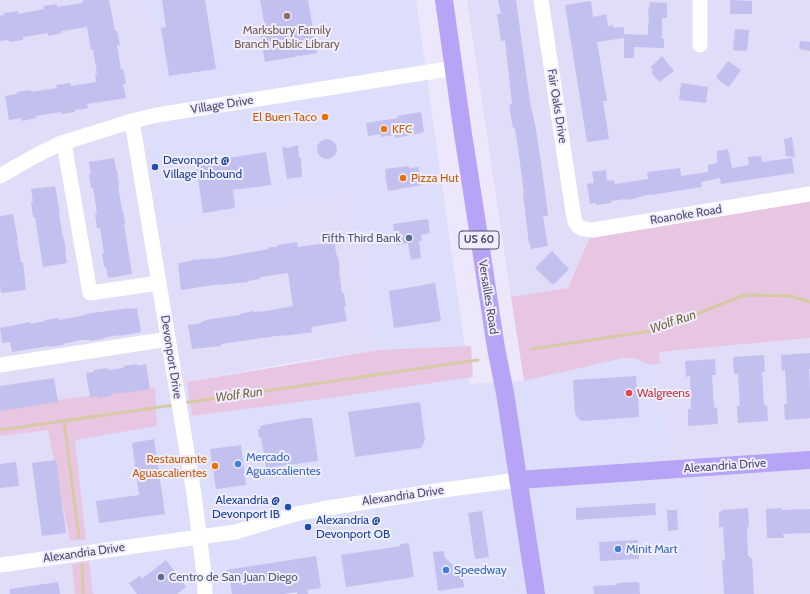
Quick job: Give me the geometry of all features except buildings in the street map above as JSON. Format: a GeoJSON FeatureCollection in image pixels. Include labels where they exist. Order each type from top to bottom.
{"type":"FeatureCollection","features":[{"type":"Feature","properties":{"kind":"main road","name":"Versailles Road"},"geometry":{"type":"LineString","coordinates":[[444,0],[463,134],[536,594]]}},
{"type":"Feature","properties":{"kind":"main road","name":"Alexandria Drive"},"geometry":{"type":"LineString","coordinates":[[518,480],[810,460]]}},
{"type":"Feature","properties":{"kind":"street","name":"Fair Oaks Drive"},"geometry":{"type":"LineString","coordinates":[[540,0],[573,212]]}},
{"type":"Feature","properties":{"kind":"street"},"geometry":{"type":"LineString","coordinates":[[700,0],[700,45]]}},
{"type":"Feature","properties":{"kind":"street","name":"Village Drive"},"geometry":{"type":"LineString","coordinates":[[0,176],[33,157],[64,143],[132,121],[157,115],[454,68]]}},
{"type":"Feature","properties":{"kind":"street","name":"Devonport Drive"},"geometry":{"type":"LineString","coordinates":[[132,121],[194,494],[204,572],[205,594]]}},
{"type":"Feature","properties":{"kind":"street"},"geometry":{"type":"LineString","coordinates":[[64,143],[90,293],[159,283]]}},
{"type":"Feature","properties":{"kind":"street","name":"Roanoke Road"},"geometry":{"type":"LineString","coordinates":[[573,212],[575,222],[578,226],[584,229],[593,230],[810,194]]}},
{"type":"Feature","properties":{"kind":"street"},"geometry":{"type":"LineString","coordinates":[[0,365],[168,339]]}},
{"type":"Feature","properties":{"kind":"street","name":"Alexandria Drive"},"geometry":{"type":"LineString","coordinates":[[0,565],[200,538],[235,532],[296,514],[329,507],[518,480]]}},
{"type":"Feature","properties":{"kind":"shaded area"},"geometry":{"type":"Polygon","coordinates":[[[0,0],[150,0],[169,126],[149,131],[163,224],[352,192],[379,350],[304,360],[155,388],[157,426],[75,440],[93,594],[0,594],[0,0]]]}},
{"type":"Feature","properties":{"kind":"shaded area"},"geometry":{"type":"Polygon","coordinates":[[[150,0],[416,0],[470,384],[524,381],[623,358],[637,359],[650,365],[660,364],[667,470],[698,468],[707,594],[93,594],[75,440],[156,426],[155,388],[379,349],[352,193],[163,224],[149,132],[169,126],[150,0]]]}},
{"type":"Feature","properties":{"kind":"shaded area"},"geometry":{"type":"Polygon","coordinates":[[[467,0],[810,0],[810,194],[593,230],[568,288],[511,297],[467,0]]]}},
{"type":"Feature","properties":{"kind":"shaded area"},"geometry":{"type":"Polygon","coordinates":[[[810,194],[810,338],[659,352],[660,364],[650,365],[637,359],[623,358],[524,381],[511,297],[568,288],[593,230],[810,194]]]}},
{"type":"Feature","properties":{"kind":"shaded area"},"geometry":{"type":"Polygon","coordinates":[[[810,338],[810,594],[707,594],[698,468],[667,470],[659,352],[810,338]]]}},
{"type":"Feature","properties":{"kind":"shaded area"},"geometry":{"type":"Polygon","coordinates":[[[471,346],[473,377],[192,416],[187,382],[379,350],[471,346]]]}},
{"type":"Feature","properties":{"kind":"shaded area"},"geometry":{"type":"Polygon","coordinates":[[[155,388],[157,426],[75,440],[86,540],[70,541],[48,430],[0,436],[0,407],[155,388]]]}},
{"type":"Feature","properties":{"kind":"shaded area"},"geometry":{"type":"Polygon","coordinates":[[[89,561],[93,594],[75,594],[72,564],[89,561]]]}},
{"type":"Feature","properties":{"kind":"waterway","name":"Wolf Run"},"geometry":{"type":"LineString","coordinates":[[532,349],[657,330],[744,295],[791,296],[810,302]]}},
{"type":"Feature","properties":{"kind":"waterway","name":"Wolf Run"},"geometry":{"type":"LineString","coordinates":[[183,403],[478,360]]}},
{"type":"Feature","properties":{"kind":"waterway","name":"Wolf Run"},"geometry":{"type":"LineString","coordinates":[[0,430],[174,405]]}},
{"type":"Feature","properties":{"kind":"waterway"},"geometry":{"type":"LineString","coordinates":[[64,421],[79,537]]}},
{"type":"Feature","properties":{"kind":"waterway"},"geometry":{"type":"LineString","coordinates":[[82,565],[83,594]]}},
{"type":"Feature","properties":{"kind":"place","name":"Marksbury Family Branch Public Library"},"geometry":{"type":"Point","coordinates":[287,16]}},
{"type":"Feature","properties":{"kind":"place","name":"El Buen Taco"},"geometry":{"type":"Point","coordinates":[325,117]}},
{"type":"Feature","properties":{"kind":"place","name":"KFC"},"geometry":{"type":"Point","coordinates":[384,129]}},
{"type":"Feature","properties":{"kind":"place","name":"Devonport @ Village Inbound"},"geometry":{"type":"Point","coordinates":[155,167]}},
{"type":"Feature","properties":{"kind":"place","name":"Pizza Hut"},"geometry":{"type":"Point","coordinates":[403,178]}},
{"type":"Feature","properties":{"kind":"place","name":"Fifth Third Bank"},"geometry":{"type":"Point","coordinates":[409,238]}},
{"type":"Feature","properties":{"kind":"place","name":"Walgreens"},"geometry":{"type":"Point","coordinates":[629,393]}},
{"type":"Feature","properties":{"kind":"place","name":"Mercado Aguascalientes"},"geometry":{"type":"Point","coordinates":[238,464]}},
{"type":"Feature","properties":{"kind":"place","name":"Restaurante Aguascalientes"},"geometry":{"type":"Point","coordinates":[215,466]}},
{"type":"Feature","properties":{"kind":"place","name":"Alexandria @ Devonport IB"},"geometry":{"type":"Point","coordinates":[288,507]}},
{"type":"Feature","properties":{"kind":"place","name":"Alexandria @ Devonport OB"},"geometry":{"type":"Point","coordinates":[308,527]}},
{"type":"Feature","properties":{"kind":"place","name":"Minit Mart"},"geometry":{"type":"Point","coordinates":[618,549]}},
{"type":"Feature","properties":{"kind":"place","name":"Speedway"},"geometry":{"type":"Point","coordinates":[446,570]}},
{"type":"Feature","properties":{"kind":"place","name":"Centro de San Juan Diego"},"geometry":{"type":"Point","coordinates":[161,577]}}]}
